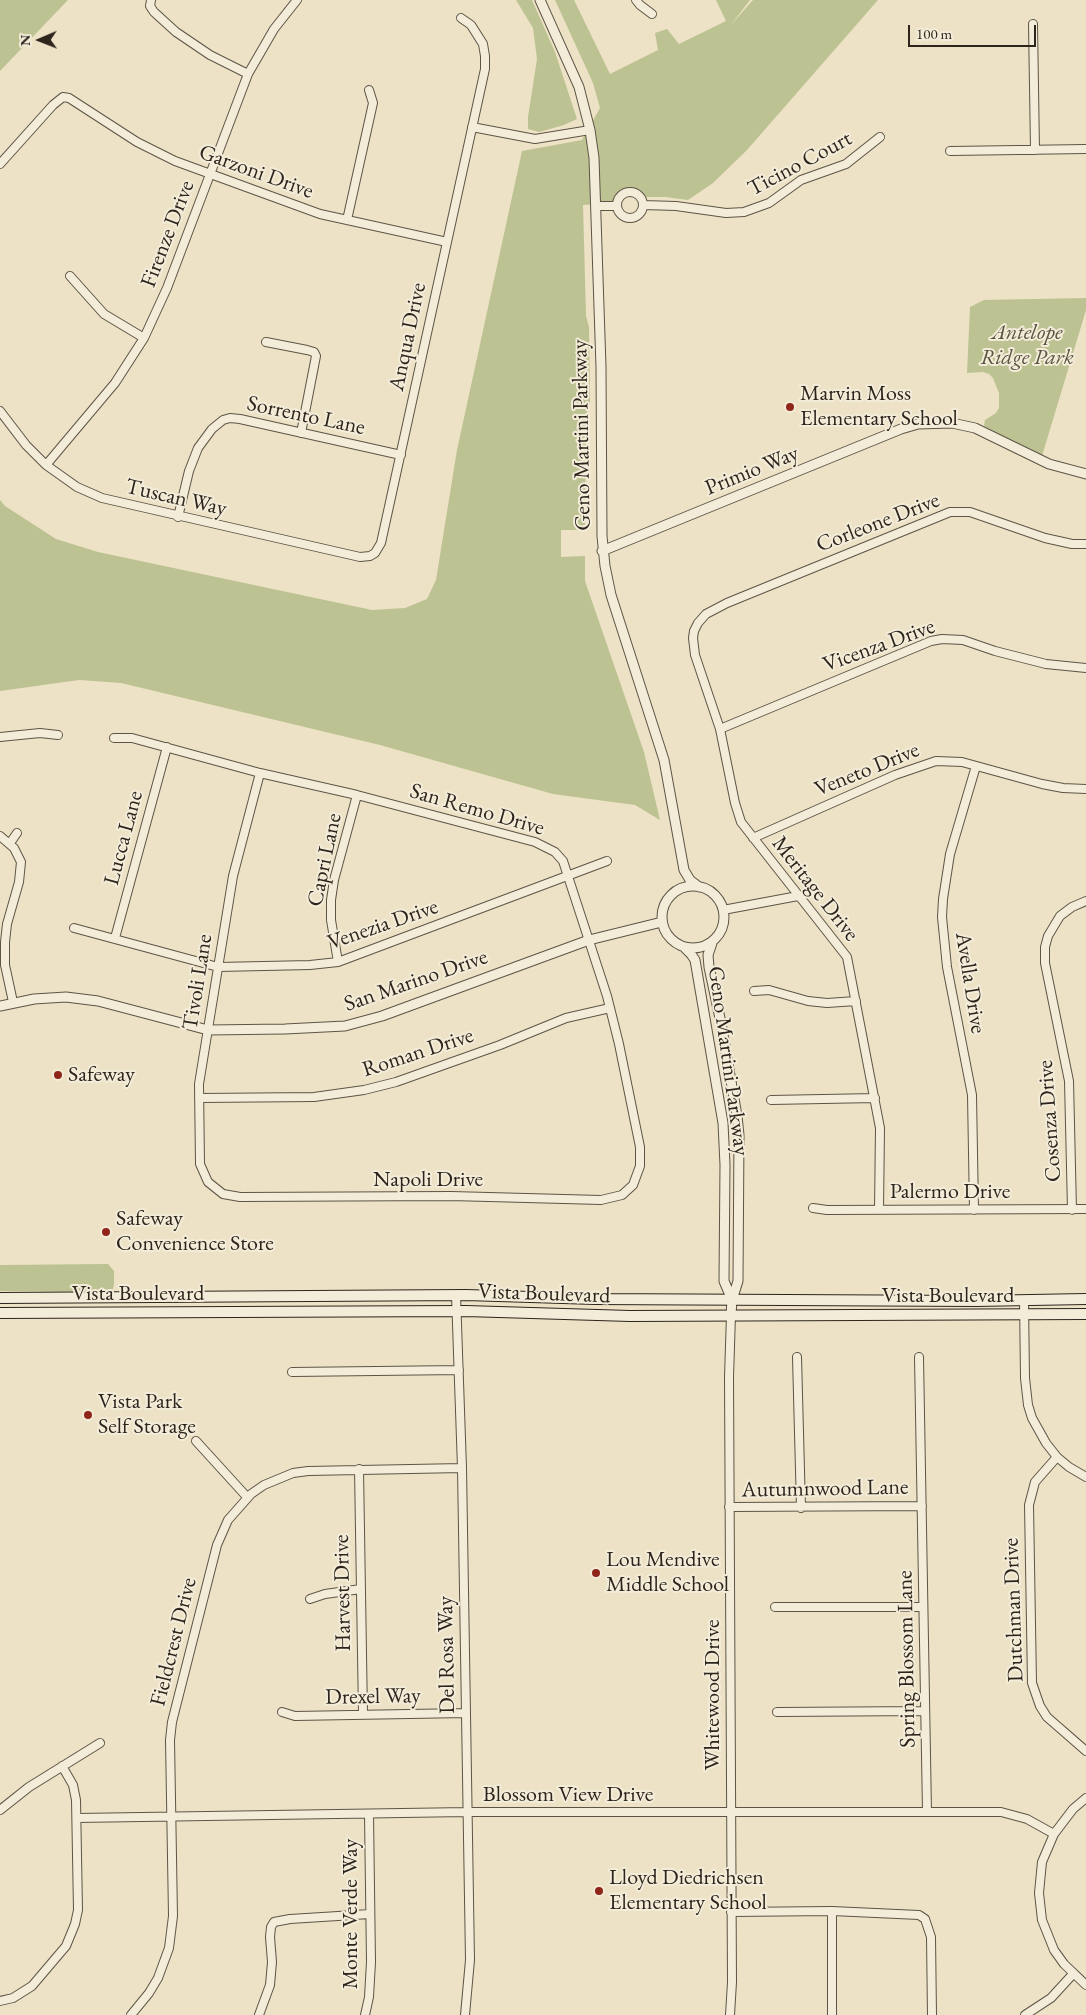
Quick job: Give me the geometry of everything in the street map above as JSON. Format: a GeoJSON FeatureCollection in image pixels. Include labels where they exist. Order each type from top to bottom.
{"type":"FeatureCollection","features":[{"type":"Feature","properties":{"kind":"main road","name":"Vista Boulevard"},"geometry":{"type":"LineString","coordinates":[[0,1298],[456,1295],[568,1299],[1086,1299]]}},
{"type":"Feature","properties":{"kind":"main road","name":"Vista Boulevard"},"geometry":{"type":"LineString","coordinates":[[0,1314],[456,1311],[583,1315],[1086,1314]]}},
{"type":"Feature","properties":{"kind":"street","name":"Firenze Drive"},"geometry":{"type":"LineString","coordinates":[[46,465],[115,383],[144,338],[167,288],[248,74],[274,28],[297,0]]}},
{"type":"Feature","properties":{"kind":"street","name":"Geno Martini Parkway"},"geometry":{"type":"LineString","coordinates":[[540,0],[579,87],[590,130],[594,158],[601,367],[602,551],[612,596],[665,767],[684,870]]}},
{"type":"Feature","properties":{"kind":"street"},"geometry":{"type":"LineString","coordinates":[[636,0],[652,14]]}},
{"type":"Feature","properties":{"kind":"street"},"geometry":{"type":"LineString","coordinates":[[148,5],[166,23],[192,44],[248,74]]}},
{"type":"Feature","properties":{"kind":"street","name":"Anqua Drive"},"geometry":{"type":"LineString","coordinates":[[375,553],[381,543],[401,455],[485,69],[483,44],[475,30],[461,18]]}},
{"type":"Feature","properties":{"kind":"street"},"geometry":{"type":"LineString","coordinates":[[1033,24],[1035,150]]}},
{"type":"Feature","properties":{"kind":"street"},"geometry":{"type":"LineString","coordinates":[[347,220],[372,103],[369,90]]}},
{"type":"Feature","properties":{"kind":"street","name":"Garzoni Drive"},"geometry":{"type":"LineString","coordinates":[[0,164],[53,105],[69,95],[156,152],[210,174],[305,209],[447,242]]}},
{"type":"Feature","properties":{"kind":"street"},"geometry":{"type":"LineString","coordinates":[[472,127],[535,139],[590,130]]}},
{"type":"Feature","properties":{"kind":"street","name":"Ticino Court"},"geometry":{"type":"LineString","coordinates":[[643,205],[676,206],[726,213],[744,212],[769,203],[800,180],[846,164],[880,137]]}},
{"type":"Feature","properties":{"kind":"street"},"geometry":{"type":"LineString","coordinates":[[950,151],[1086,149]]}},
{"type":"Feature","properties":{"kind":"street"},"geometry":{"type":"LineString","coordinates":[[630,192],[639,196],[643,205],[639,215],[629,218],[620,213],[617,206],[620,196],[630,192]]}},
{"type":"Feature","properties":{"kind":"street"},"geometry":{"type":"LineString","coordinates":[[596,206],[617,206]]}},
{"type":"Feature","properties":{"kind":"street"},"geometry":{"type":"LineString","coordinates":[[70,276],[104,314],[144,338]]}},
{"type":"Feature","properties":{"kind":"street"},"geometry":{"type":"LineString","coordinates":[[266,342],[316,350],[316,362],[301,432]]}},
{"type":"Feature","properties":{"kind":"street","name":"Tuscan Way"},"geometry":{"type":"LineString","coordinates":[[0,411],[26,445],[46,465],[77,487],[102,498],[178,517],[360,556],[370,556],[375,553]]}},
{"type":"Feature","properties":{"kind":"street","name":"Sorrento Lane"},"geometry":{"type":"LineString","coordinates":[[178,517],[193,457],[205,437],[222,418],[240,419],[401,455]]}},
{"type":"Feature","properties":{"kind":"street","name":"Primio Way"},"geometry":{"type":"LineString","coordinates":[[602,551],[918,424],[952,423],[975,428],[1049,464],[1086,474]]}},
{"type":"Feature","properties":{"kind":"street","name":"Corleone Drive"},"geometry":{"type":"LineString","coordinates":[[695,629],[706,614],[727,603],[950,512],[970,512],[1044,538],[1086,544]]}},
{"type":"Feature","properties":{"kind":"street"},"geometry":{"type":"LineString","coordinates":[[375,553],[381,561]]}},
{"type":"Feature","properties":{"kind":"street","name":"Meritage Drive"},"geometry":{"type":"LineString","coordinates":[[695,629],[693,638],[695,655],[720,728],[735,803],[742,822],[798,896],[847,956],[880,1128],[879,1210]]}},
{"type":"Feature","properties":{"kind":"street","name":"Vicenza Drive"},"geometry":{"type":"LineString","coordinates":[[720,728],[931,641],[942,639],[963,640],[1029,660],[1086,668]]}},
{"type":"Feature","properties":{"kind":"street"},"geometry":{"type":"LineString","coordinates":[[0,737],[40,733],[58,735]]}},
{"type":"Feature","properties":{"kind":"street","name":"San Remo Drive"},"geometry":{"type":"LineString","coordinates":[[114,738],[132,738],[260,772],[357,795],[535,842],[555,852],[563,862],[568,876],[610,1008],[640,1147],[640,1166],[633,1185]]}},
{"type":"Feature","properties":{"kind":"street","name":"Lucca Lane"},"geometry":{"type":"LineString","coordinates":[[115,938],[167,747]]}},
{"type":"Feature","properties":{"kind":"street","name":"Veneto Drive"},"geometry":{"type":"LineString","coordinates":[[753,838],[924,764],[946,760],[1042,784],[1062,788],[1086,789]]}},
{"type":"Feature","properties":{"kind":"street","name":"Avella Drive"},"geometry":{"type":"LineString","coordinates":[[974,1210],[972,1095],[947,967],[942,917],[950,854],[976,766]]}},
{"type":"Feature","properties":{"kind":"street","name":"Tivoli Lane"},"geometry":{"type":"LineString","coordinates":[[220,1192],[208,1182],[200,1164],[199,1084],[233,876],[260,772]]}},
{"type":"Feature","properties":{"kind":"street","name":"Capri Lane"},"geometry":{"type":"LineString","coordinates":[[338,962],[331,920],[331,900],[334,880],[357,795]]}},
{"type":"Feature","properties":{"kind":"street"},"geometry":{"type":"LineString","coordinates":[[10,843],[17,833]]}},
{"type":"Feature","properties":{"kind":"street"},"geometry":{"type":"LineString","coordinates":[[0,836],[10,843],[17,852],[21,869],[20,882],[3,923],[5,965],[13,1002]]}},
{"type":"Feature","properties":{"kind":"street","name":"Venezia Drive"},"geometry":{"type":"LineString","coordinates":[[74,928],[218,967],[310,965],[338,962],[607,861]]}},
{"type":"Feature","properties":{"kind":"street"},"geometry":{"type":"LineString","coordinates":[[684,870],[688,878],[715,896],[723,910],[724,917],[721,930],[712,944],[695,949],[685,948],[672,941],[665,932],[662,922],[663,906],[681,882],[684,870]]}},
{"type":"Feature","properties":{"kind":"street"},"geometry":{"type":"LineString","coordinates":[[676,890],[688,886],[699,887]]}},
{"type":"Feature","properties":{"kind":"street"},"geometry":{"type":"LineString","coordinates":[[723,910],[798,896]]}},
{"type":"Feature","properties":{"kind":"street","name":"Cosenza Drive"},"geometry":{"type":"LineString","coordinates":[[1072,1210],[1069,1081],[1045,963],[1045,947],[1048,936],[1060,916],[1072,906],[1086,902]]}},
{"type":"Feature","properties":{"kind":"street","name":"San Marino Drive"},"geometry":{"type":"LineString","coordinates":[[0,1006],[13,1002],[46,998],[87,999],[208,1030],[285,1030],[345,1026],[382,1016],[589,940],[662,922]]}},
{"type":"Feature","properties":{"kind":"street","name":"Geno Martini Parkway"},"geometry":{"type":"LineString","coordinates":[[712,944],[708,955],[709,967],[738,1116],[738,1281],[732,1300]]}},
{"type":"Feature","properties":{"kind":"street","name":"Geno Martini Parkway"},"geometry":{"type":"LineString","coordinates":[[685,948],[692,954],[695,960],[723,1123],[725,1165],[724,1281],[732,1300]]}},
{"type":"Feature","properties":{"kind":"street"},"geometry":{"type":"LineString","coordinates":[[754,992],[769,990],[808,1001],[827,1003],[856,1001]]}},
{"type":"Feature","properties":{"kind":"street","name":"Roman Drive"},"geometry":{"type":"LineString","coordinates":[[199,1098],[314,1097],[364,1090],[396,1082],[500,1045],[566,1018],[610,1008]]}},
{"type":"Feature","properties":{"kind":"street"},"geometry":{"type":"LineString","coordinates":[[771,1100],[875,1098]]}},
{"type":"Feature","properties":{"kind":"street","name":"Napoli Drive"},"geometry":{"type":"LineString","coordinates":[[220,1192],[240,1197],[451,1196],[601,1200],[622,1195],[633,1185]]}},
{"type":"Feature","properties":{"kind":"street","name":"Palermo Drive"},"geometry":{"type":"LineString","coordinates":[[813,1208],[827,1210],[1086,1209]]}},
{"type":"Feature","properties":{"kind":"street","name":"Del Rosa Way"},"geometry":{"type":"LineString","coordinates":[[456,1295],[462,1468],[470,1960],[465,2015]]}},
{"type":"Feature","properties":{"kind":"street"},"geometry":{"type":"LineString","coordinates":[[731,1315],[732,1300]]}},
{"type":"Feature","properties":{"kind":"street"},"geometry":{"type":"LineString","coordinates":[[1024,1300],[1025,1378],[1028,1405],[1038,1430],[1057,1457],[1086,1477]]}},
{"type":"Feature","properties":{"kind":"street","name":"Whitewood Drive"},"geometry":{"type":"LineString","coordinates":[[730,2015],[729,1377],[731,1315]]}},
{"type":"Feature","properties":{"kind":"street"},"geometry":{"type":"LineString","coordinates":[[798,1357],[801,1508]]}},
{"type":"Feature","properties":{"kind":"street","name":"Spring Blossom Lane"},"geometry":{"type":"LineString","coordinates":[[919,1357],[927,1812]]}},
{"type":"Feature","properties":{"kind":"street"},"geometry":{"type":"LineString","coordinates":[[292,1372],[458,1370]]}},
{"type":"Feature","properties":{"kind":"street"},"geometry":{"type":"LineString","coordinates":[[196,1441],[247,1498]]}},
{"type":"Feature","properties":{"kind":"street","name":"Dutchman Drive"},"geometry":{"type":"LineString","coordinates":[[1057,1457],[1035,1482],[1028,1505],[1032,1677],[1035,1694],[1047,1717],[1086,1751]]}},
{"type":"Feature","properties":{"kind":"street","name":"Fieldcrest Drive"},"geometry":{"type":"LineString","coordinates":[[131,2015],[149,1993],[158,1978],[169,1948],[173,1916],[170,1740],[175,1710],[217,1545],[228,1520],[247,1498],[264,1485],[293,1473],[308,1470],[462,1468]]}},
{"type":"Feature","properties":{"kind":"street","name":"Harvest Drive"},"geometry":{"type":"LineString","coordinates":[[359,1469],[363,1715]]}},
{"type":"Feature","properties":{"kind":"street","name":"Autumnwood Lane"},"geometry":{"type":"LineString","coordinates":[[729,1507],[922,1506]]}},
{"type":"Feature","properties":{"kind":"street"},"geometry":{"type":"LineString","coordinates":[[310,1599],[325,1594],[361,1589]]}},
{"type":"Feature","properties":{"kind":"street"},"geometry":{"type":"LineString","coordinates":[[775,1608],[923,1607]]}},
{"type":"Feature","properties":{"kind":"street"},"geometry":{"type":"LineString","coordinates":[[777,1712],[925,1711]]}},
{"type":"Feature","properties":{"kind":"street","name":"Drexel Way"},"geometry":{"type":"LineString","coordinates":[[282,1712],[295,1716],[466,1713]]}},
{"type":"Feature","properties":{"kind":"street"},"geometry":{"type":"LineString","coordinates":[[0,1810],[29,1787],[100,1743]]}},
{"type":"Feature","properties":{"kind":"street"},"geometry":{"type":"LineString","coordinates":[[0,2001],[13,1998],[32,1986],[66,1946],[78,1910],[76,1794],[62,1766]]}},
{"type":"Feature","properties":{"kind":"street"},"geometry":{"type":"LineString","coordinates":[[1086,1798],[1073,1809],[1054,1834],[1047,1848],[1041,1869],[1039,1886],[1040,1908],[1047,1935],[1054,1950],[1073,1974],[1086,1985]]}},
{"type":"Feature","properties":{"kind":"street","name":"Blossom View Drive"},"geometry":{"type":"LineString","coordinates":[[77,1818],[467,1812],[1002,1812],[1026,1819],[1054,1834]]}},
{"type":"Feature","properties":{"kind":"street","name":"Monte Verde Way"},"geometry":{"type":"LineString","coordinates":[[365,2015],[371,1977],[369,1814]]}},
{"type":"Feature","properties":{"kind":"street"},"geometry":{"type":"LineString","coordinates":[[832,1911],[832,2015]]}},
{"type":"Feature","properties":{"kind":"street"},"geometry":{"type":"LineString","coordinates":[[731,1912],[832,1911],[918,1915],[925,1919],[931,1937],[932,2015]]}},
{"type":"Feature","properties":{"kind":"street"},"geometry":{"type":"LineString","coordinates":[[259,2015],[270,1985],[272,1962],[271,1932],[274,1922],[290,1919],[370,1914]]}},
{"type":"Feature","properties":{"kind":"street"},"geometry":{"type":"LineString","coordinates":[[1025,2015],[1051,1998],[1073,1974]]}},
{"type":"Feature","properties":{"kind":"green space"},"geometry":{"type":"Polygon","coordinates":[[[0,0],[68,0],[0,71],[0,0]]]}},
{"type":"Feature","properties":{"kind":"green space"},"geometry":{"type":"Polygon","coordinates":[[[516,0],[532,0],[555,52],[577,119],[539,132],[528,129],[528,117],[537,59],[533,28],[516,0]]]}},
{"type":"Feature","properties":{"kind":"green space"},"geometry":{"type":"Polygon","coordinates":[[[555,0],[574,0],[610,74],[658,50],[655,33],[667,29],[679,44],[726,21],[716,0],[750,0],[731,25],[753,0],[878,0],[747,150],[713,183],[688,200],[646,197],[633,189],[622,192],[616,203],[583,205],[586,316],[589,327],[590,401],[586,417],[585,530],[561,530],[561,557],[585,556],[585,581],[644,752],[660,820],[635,805],[553,794],[380,745],[121,683],[79,680],[0,691],[0,500],[5,506],[56,539],[98,552],[372,610],[405,608],[427,599],[436,580],[457,450],[522,151],[582,140],[600,108],[593,83],[555,0]]]}},
{"type":"Feature","properties":{"kind":"green space","name":"Antelope Ridge Park"},"geometry":{"type":"Polygon","coordinates":[[[1086,298],[1086,310],[1042,456],[984,426],[985,420],[996,413],[999,408],[999,393],[993,378],[989,374],[983,372],[967,373],[970,307],[984,300],[1086,298]]]}},
{"type":"Feature","properties":{"kind":"green space"},"geometry":{"type":"Polygon","coordinates":[[[108,1264],[114,1271],[114,1285],[112,1291],[108,1292],[0,1291],[0,1265],[108,1264]]]}},
{"type":"Feature","properties":{"kind":"place","name":"Marvin Moss Elementary School"},"geometry":{"type":"Point","coordinates":[790,407]}},
{"type":"Feature","properties":{"kind":"place","name":"Safeway"},"geometry":{"type":"Point","coordinates":[58,1075]}},
{"type":"Feature","properties":{"kind":"place","name":"Safeway Convenience Store"},"geometry":{"type":"Point","coordinates":[106,1232]}},
{"type":"Feature","properties":{"kind":"place","name":"Vista Park Self Storage"},"geometry":{"type":"Point","coordinates":[88,1415]}},
{"type":"Feature","properties":{"kind":"place","name":"Lou Mendive Middle School"},"geometry":{"type":"Point","coordinates":[596,1573]}},
{"type":"Feature","properties":{"kind":"place","name":"Lloyd Diedrichsen Elementary School"},"geometry":{"type":"Point","coordinates":[599,1891]}}]}
